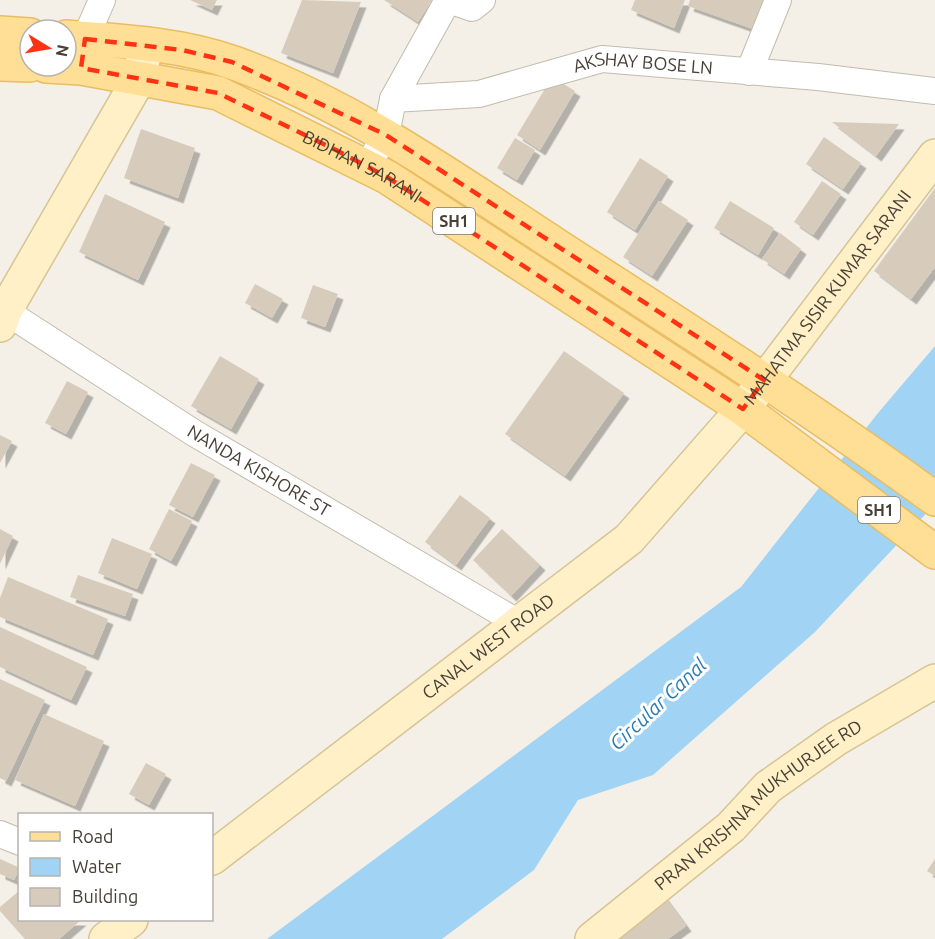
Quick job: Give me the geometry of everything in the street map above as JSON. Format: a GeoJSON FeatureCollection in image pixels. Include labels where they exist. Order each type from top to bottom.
{"type":"FeatureCollection","features":[{"type":"Feature","properties":{"kind":"main road"},"geometry":{"type":"LineString","coordinates":[[0,33],[18,34]]}},
{"type":"Feature","properties":{"kind":"main road","name":"BIDHAN SARANI"},"geometry":{"type":"LineString","coordinates":[[78,48],[146,46],[182,50],[232,62],[279,81],[386,135],[841,430],[935,499]]}},
{"type":"Feature","properties":{"kind":"main road"},"geometry":{"type":"LineString","coordinates":[[3,318],[139,79],[146,46]]}},
{"type":"Feature","properties":{"kind":"main road","name":"BIDHAN SARANI"},"geometry":{"type":"LineString","coordinates":[[78,48],[139,79],[218,93],[366,166],[743,409],[824,467],[935,552]]}},
{"type":"Feature","properties":{"kind":"main road"},"geometry":{"type":"LineString","coordinates":[[0,64],[18,65]]}},
{"type":"Feature","properties":{"kind":"main road","name":"MAHATMA SISIR KUMAR SARANI"},"geometry":{"type":"LineString","coordinates":[[743,409],[935,156]]}},
{"type":"Feature","properties":{"kind":"main road","name":"CANAL WEST ROAD"},"geometry":{"type":"LineString","coordinates":[[213,857],[517,622],[629,539],[743,409]]}},
{"type":"Feature","properties":{"kind":"main road","name":"PRAN KRISHNA MUKHURJEE RD"},"geometry":{"type":"LineString","coordinates":[[592,939],[730,827],[768,787],[836,739],[935,681]]}},
{"type":"Feature","properties":{"kind":"main road"},"geometry":{"type":"LineString","coordinates":[[836,739],[881,735],[935,706]]}},
{"type":"Feature","properties":{"kind":"main road"},"geometry":{"type":"LineString","coordinates":[[106,939],[130,921]]}},
{"type":"Feature","properties":{"kind":"street"},"geometry":{"type":"LineString","coordinates":[[78,46],[102,0]]}},
{"type":"Feature","properties":{"kind":"street"},"geometry":{"type":"LineString","coordinates":[[366,166],[386,135],[393,99],[449,0],[472,8],[482,0]]}},
{"type":"Feature","properties":{"kind":"street"},"geometry":{"type":"LineString","coordinates":[[749,72],[778,0]]}},
{"type":"Feature","properties":{"kind":"street","name":"AKSHAY BOSE LN"},"geometry":{"type":"LineString","coordinates":[[393,99],[478,94],[602,59],[935,91]]}},
{"type":"Feature","properties":{"kind":"street","name":"NANDA KISHORE ST"},"geometry":{"type":"LineString","coordinates":[[3,318],[517,622]]}},
{"type":"Feature","properties":{"kind":"street"},"geometry":{"type":"LineString","coordinates":[[0,834],[18,841]]}},
{"type":"Feature","properties":{"kind":"highlighted area"},"geometry":{"type":"Polygon","coordinates":[[[85,39],[182,50],[232,62],[386,135],[764,380],[743,409],[387,177],[218,93],[81,68],[85,39]]]}},
{"type":"Feature","properties":{"kind":"water","name":"Circular Canal"},"geometry":{"type":"Polygon","coordinates":[[[935,346],[935,504],[815,632],[653,775],[578,800],[534,870],[442,939],[267,939],[741,587],[878,413],[935,346]]]}},
{"type":"Feature","properties":{"kind":"building"},"geometry":{"type":"Polygon","coordinates":[[[190,0],[217,0],[212,10],[190,0]]]}},
{"type":"Feature","properties":{"kind":"building"},"geometry":{"type":"Polygon","coordinates":[[[302,0],[361,2],[333,73],[281,53],[302,0]]]}},
{"type":"Feature","properties":{"kind":"building"},"geometry":{"type":"Polygon","coordinates":[[[384,0],[432,0],[418,22],[384,0]]]}},
{"type":"Feature","properties":{"kind":"building"},"geometry":{"type":"Polygon","coordinates":[[[635,0],[685,0],[674,28],[631,10],[635,0]]]}},
{"type":"Feature","properties":{"kind":"building"},"geometry":{"type":"Polygon","coordinates":[[[690,0],[766,0],[756,30],[688,6],[690,0]]]}},
{"type":"Feature","properties":{"kind":"building"},"geometry":{"type":"Polygon","coordinates":[[[552,77],[575,91],[540,150],[517,135],[552,77]]]}},
{"type":"Feature","properties":{"kind":"building"},"geometry":{"type":"Polygon","coordinates":[[[832,122],[899,124],[876,156],[832,122]]]}},
{"type":"Feature","properties":{"kind":"building"},"geometry":{"type":"Polygon","coordinates":[[[141,129],[195,148],[178,198],[124,178],[141,129]]]}},
{"type":"Feature","properties":{"kind":"building"},"geometry":{"type":"Polygon","coordinates":[[[824,137],[861,163],[843,189],[806,164],[824,137]]]}},
{"type":"Feature","properties":{"kind":"building"},"geometry":{"type":"Polygon","coordinates":[[[515,138],[535,150],[517,180],[497,168],[515,138]]]}},
{"type":"Feature","properties":{"kind":"building"},"geometry":{"type":"Polygon","coordinates":[[[640,158],[668,176],[635,230],[607,212],[640,158]]]}},
{"type":"Feature","properties":{"kind":"building"},"geometry":{"type":"Polygon","coordinates":[[[822,181],[841,194],[813,235],[794,222],[822,181]]]}},
{"type":"Feature","properties":{"kind":"building"},"geometry":{"type":"Polygon","coordinates":[[[935,188],[935,267],[911,299],[874,271],[935,188]]]}},
{"type":"Feature","properties":{"kind":"building"},"geometry":{"type":"Polygon","coordinates":[[[105,194],[165,222],[138,280],[79,252],[105,194]]]}},
{"type":"Feature","properties":{"kind":"building"},"geometry":{"type":"Polygon","coordinates":[[[659,201],[688,220],[652,276],[623,257],[659,201]]]}},
{"type":"Feature","properties":{"kind":"building"},"geometry":{"type":"Polygon","coordinates":[[[730,201],[774,228],[758,255],[714,228],[730,201]]]}},
{"type":"Feature","properties":{"kind":"building"},"geometry":{"type":"Polygon","coordinates":[[[780,233],[801,249],[784,274],[762,259],[780,233]]]}},
{"type":"Feature","properties":{"kind":"building"},"geometry":{"type":"Polygon","coordinates":[[[255,284],[283,299],[272,318],[245,303],[255,284]]]}},
{"type":"Feature","properties":{"kind":"building"},"geometry":{"type":"Polygon","coordinates":[[[313,285],[338,294],[325,327],[301,318],[313,285]]]}},
{"type":"Feature","properties":{"kind":"building"},"geometry":{"type":"Polygon","coordinates":[[[564,351],[624,393],[565,476],[505,434],[564,351]]]}},
{"type":"Feature","properties":{"kind":"building"},"geometry":{"type":"Polygon","coordinates":[[[220,356],[259,379],[231,429],[191,406],[220,356]]]}},
{"type":"Feature","properties":{"kind":"building"},"geometry":{"type":"Polygon","coordinates":[[[67,381],[88,392],[66,434],[45,423],[67,381]]]}},
{"type":"Feature","properties":{"kind":"building"},"geometry":{"type":"Polygon","coordinates":[[[0,435],[12,441],[0,463],[0,435]]]}},
{"type":"Feature","properties":{"kind":"building"},"geometry":{"type":"Polygon","coordinates":[[[191,463],[215,475],[193,517],[169,505],[191,463]]]}},
{"type":"Feature","properties":{"kind":"building"},"geometry":{"type":"Polygon","coordinates":[[[460,495],[490,518],[456,565],[425,542],[460,495]]]}},
{"type":"Feature","properties":{"kind":"building"},"geometry":{"type":"Polygon","coordinates":[[[169,509],[192,521],[171,561],[149,549],[169,509]]]}},
{"type":"Feature","properties":{"kind":"building"},"geometry":{"type":"Polygon","coordinates":[[[0,529],[13,536],[0,564],[0,529]]]}},
{"type":"Feature","properties":{"kind":"building"},"geometry":{"type":"Polygon","coordinates":[[[502,529],[540,565],[511,596],[473,560],[502,529]]]}},
{"type":"Feature","properties":{"kind":"building"},"geometry":{"type":"Polygon","coordinates":[[[112,538],[152,554],[137,589],[98,573],[112,538]]]}},
{"type":"Feature","properties":{"kind":"building"},"geometry":{"type":"Polygon","coordinates":[[[78,575],[133,594],[125,616],[70,597],[78,575]]]}},
{"type":"Feature","properties":{"kind":"building"},"geometry":{"type":"Polygon","coordinates":[[[8,577],[108,619],[93,655],[0,617],[0,598],[8,577]]]}},
{"type":"Feature","properties":{"kind":"building"},"geometry":{"type":"Polygon","coordinates":[[[0,627],[87,667],[71,700],[0,667],[0,627]]]}},
{"type":"Feature","properties":{"kind":"building"},"geometry":{"type":"Polygon","coordinates":[[[0,679],[45,700],[6,781],[0,778],[0,679]]]}},
{"type":"Feature","properties":{"kind":"building"},"geometry":{"type":"Polygon","coordinates":[[[44,714],[104,741],[75,806],[15,780],[44,714]]]}},
{"type":"Feature","properties":{"kind":"building"},"geometry":{"type":"Polygon","coordinates":[[[146,763],[166,774],[149,805],[129,794],[146,763]]]}},
{"type":"Feature","properties":{"kind":"building"},"geometry":{"type":"Polygon","coordinates":[[[0,859],[18,867],[14,880],[0,874],[0,859]]]}},
{"type":"Feature","properties":{"kind":"building"},"geometry":{"type":"Polygon","coordinates":[[[935,859],[935,876],[927,871],[935,859]]]}},
{"type":"Feature","properties":{"kind":"building"},"geometry":{"type":"Polygon","coordinates":[[[18,892],[18,921],[80,921],[59,939],[25,939],[0,911],[0,907],[18,892]]]}},
{"type":"Feature","properties":{"kind":"building"},"geometry":{"type":"Polygon","coordinates":[[[663,895],[686,926],[668,939],[604,939],[663,895]]]}}]}
